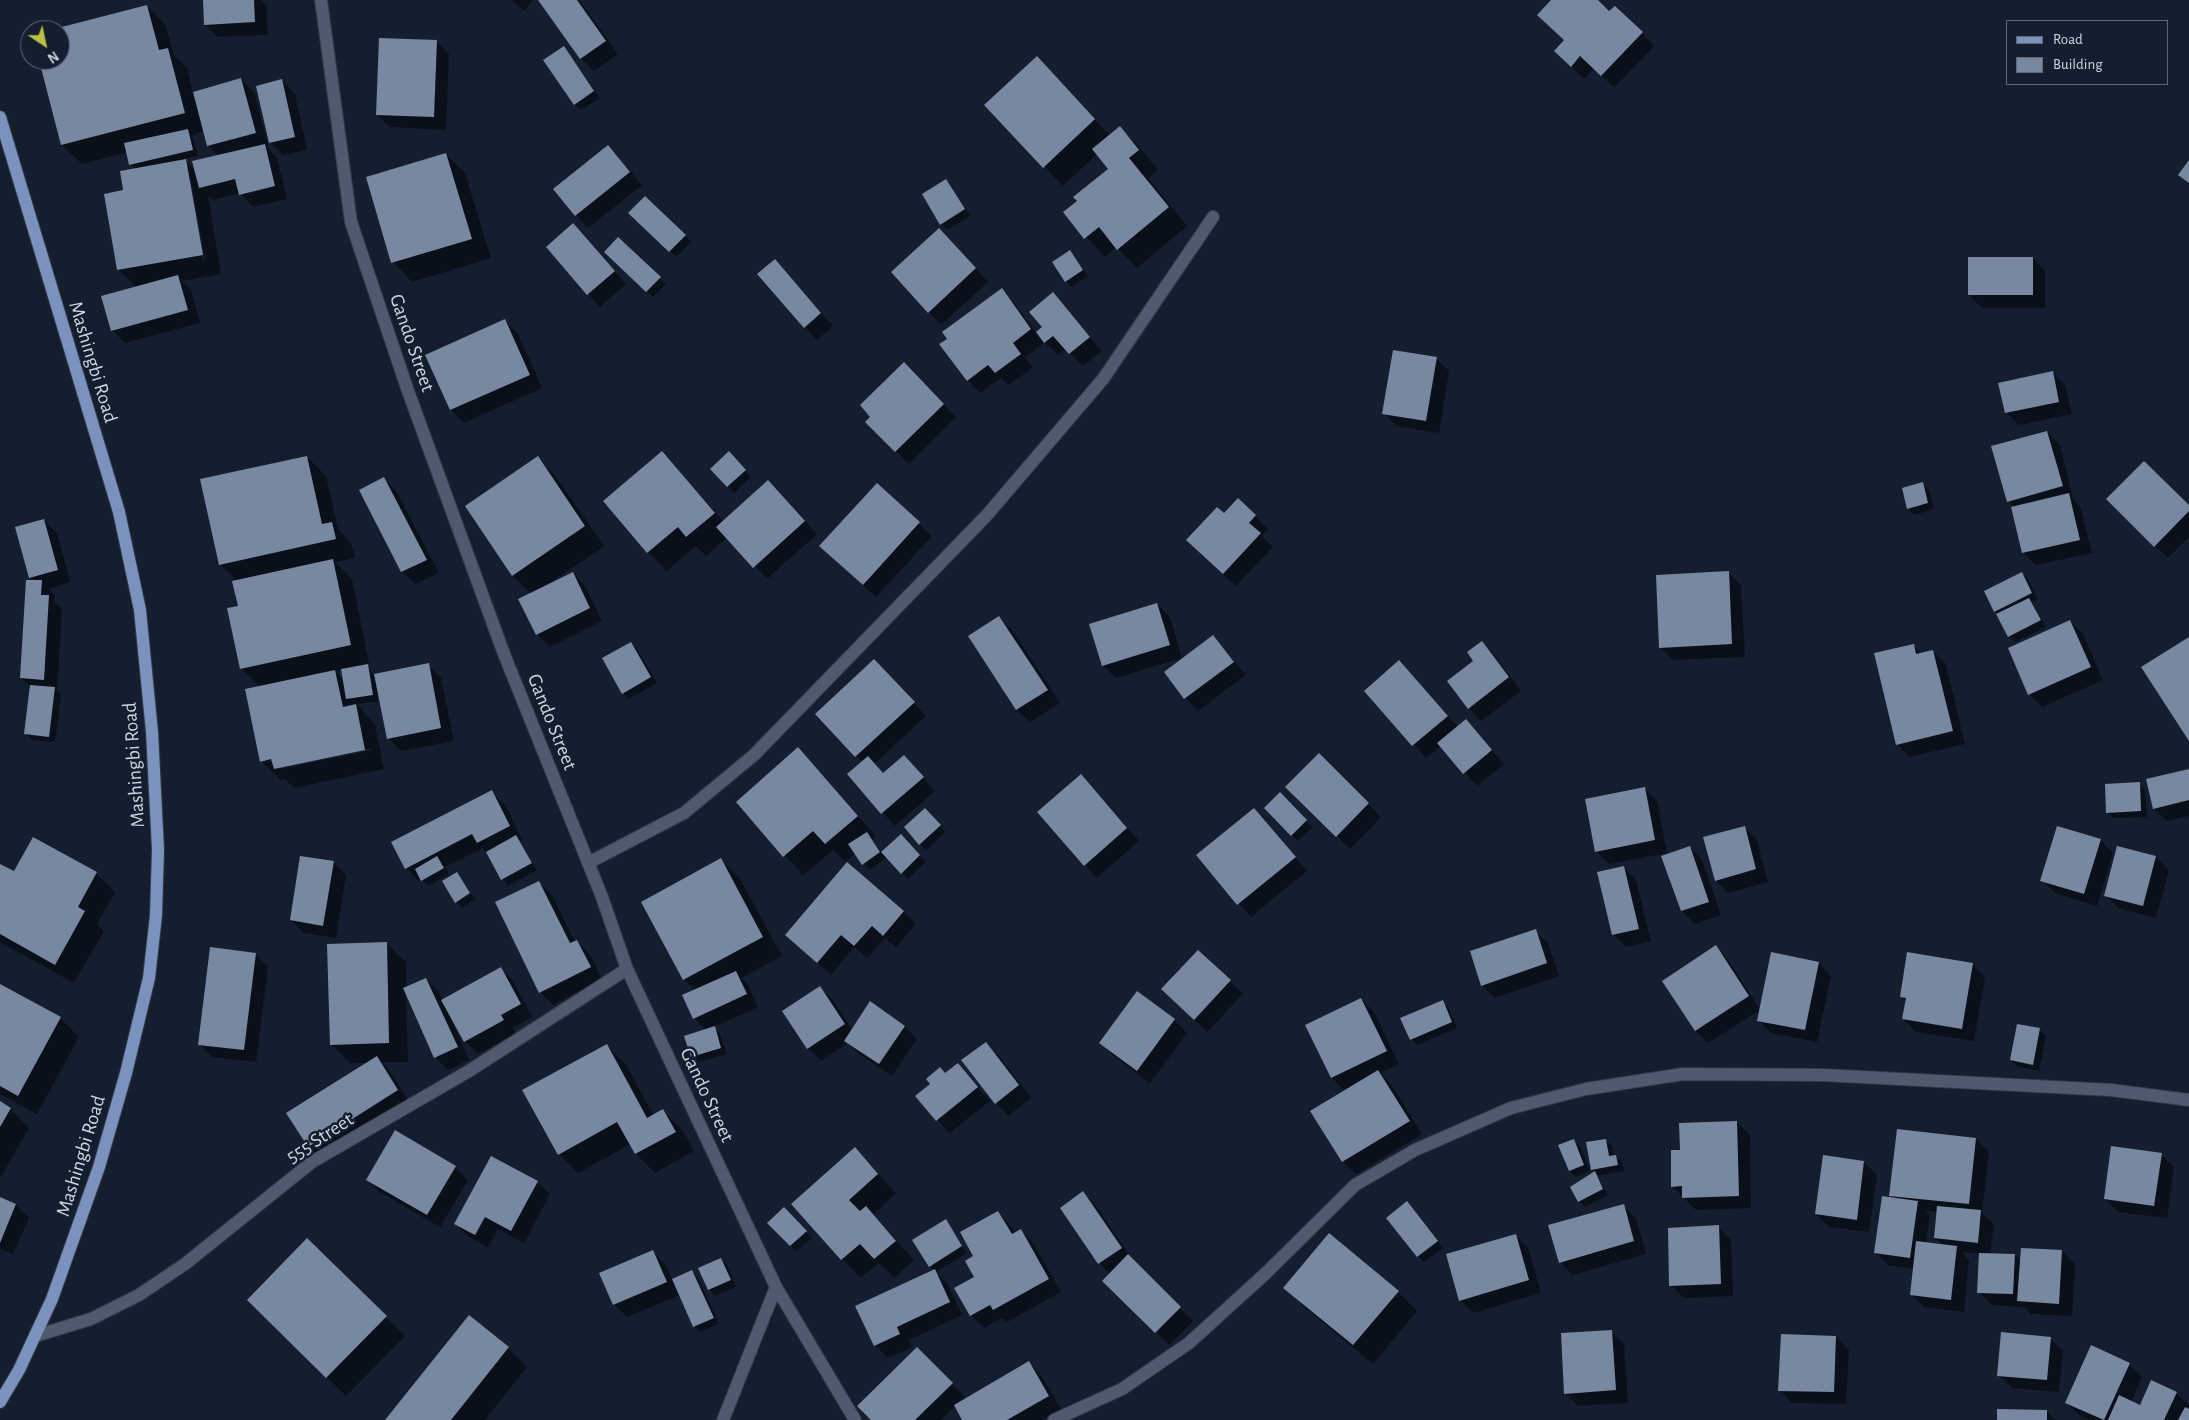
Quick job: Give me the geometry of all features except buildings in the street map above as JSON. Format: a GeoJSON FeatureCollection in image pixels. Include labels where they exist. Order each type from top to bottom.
{"type":"FeatureCollection","features":[{"type":"Feature","properties":{"kind":"main road","name":"Mashingbi Road"},"geometry":{"type":"LineString","coordinates":[[0,118],[121,522],[140,610],[152,732],[158,850],[156,915],[148,978],[126,1073],[78,1230],[52,1299],[19,1370],[0,1402]]}},
{"type":"Feature","properties":{"kind":"street","name":"Gando Street"},"geometry":{"type":"LineString","coordinates":[[321,0],[351,222],[408,391],[498,636],[588,863],[627,969],[776,1287],[855,1420]]}},
{"type":"Feature","properties":{"kind":"street"},"geometry":{"type":"LineString","coordinates":[[588,863],[684,813],[754,755],[987,515],[1103,379],[1213,216]]}},
{"type":"Feature","properties":{"kind":"street","name":"555 Street"},"geometry":{"type":"LineString","coordinates":[[35,1336],[91,1319],[139,1295],[184,1264],[312,1162],[469,1071],[627,969]]}},
{"type":"Feature","properties":{"kind":"street"},"geometry":{"type":"LineString","coordinates":[[1054,1420],[1122,1389],[1189,1344],[1265,1274],[1355,1185],[1415,1150],[1512,1108],[1586,1089],[1683,1074],[1862,1077],[2111,1090],[2189,1100]]}},
{"type":"Feature","properties":{"kind":"street"},"geometry":{"type":"LineString","coordinates":[[723,1420],[776,1287]]}}]}
